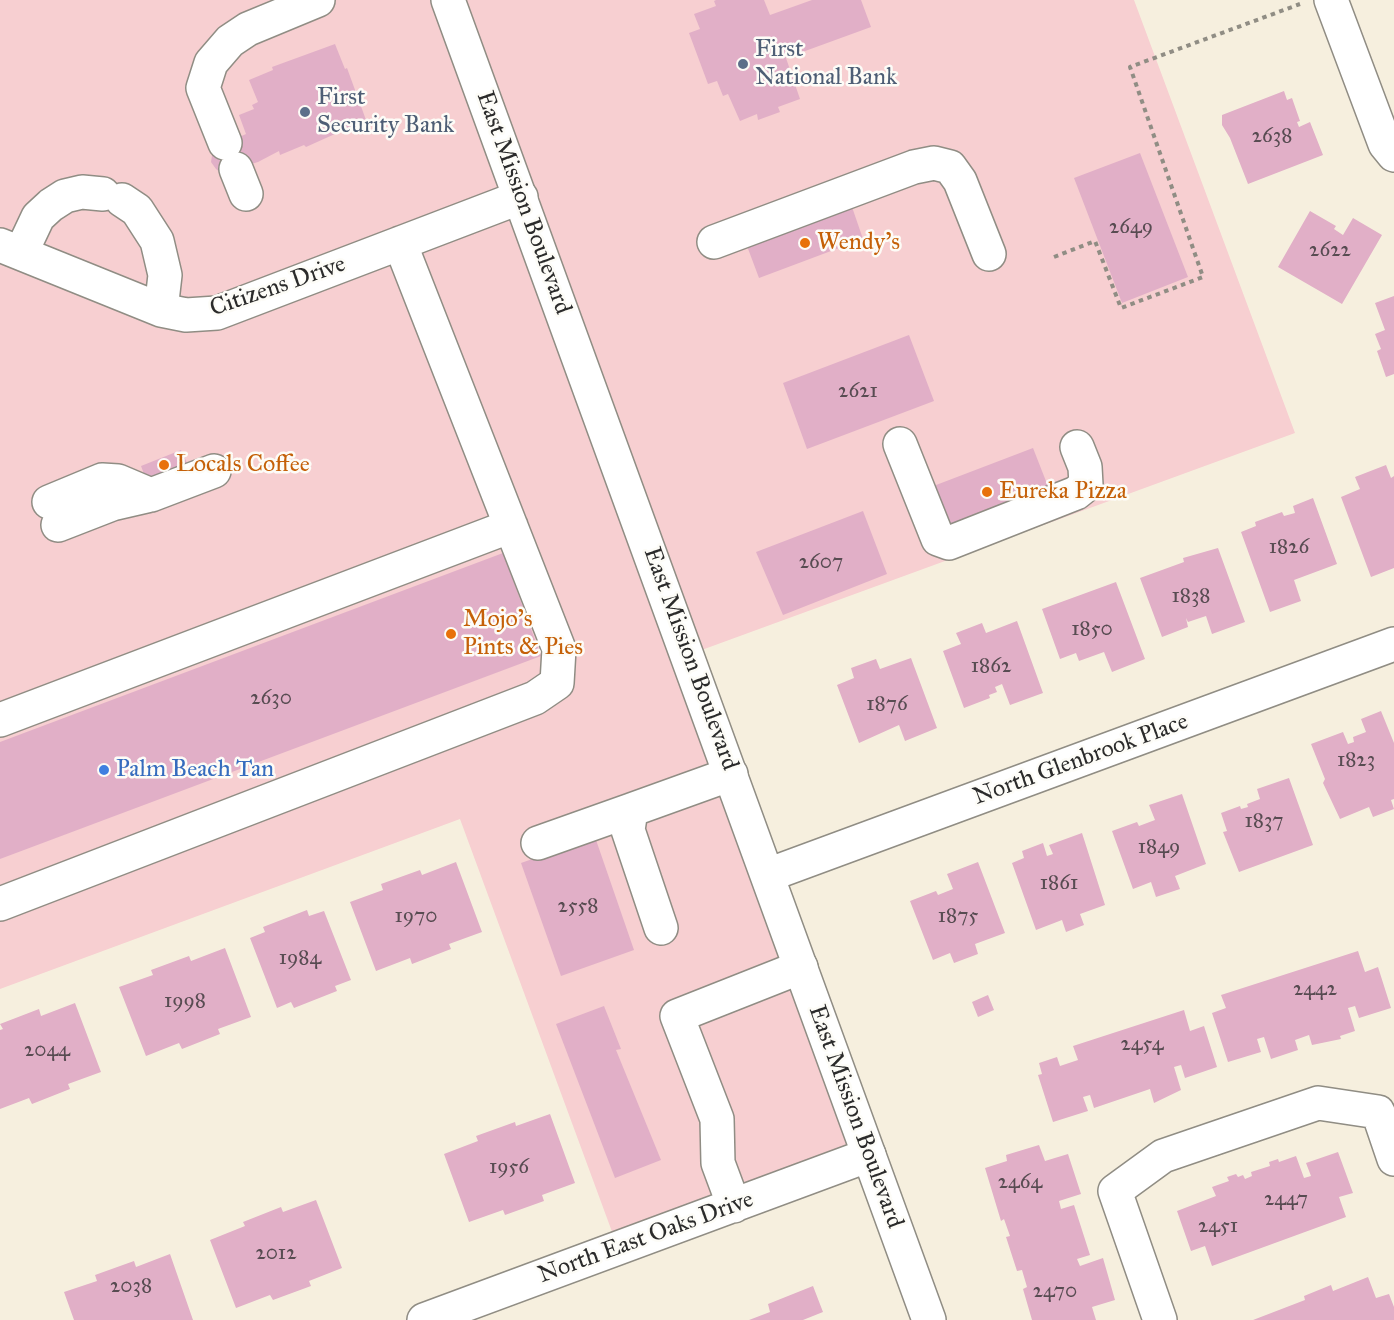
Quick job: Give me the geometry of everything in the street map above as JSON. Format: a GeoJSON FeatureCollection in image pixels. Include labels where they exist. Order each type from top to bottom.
{"type":"FeatureCollection","features":[{"type":"Feature","properties":{"kind":"street"},"geometry":{"type":"LineString","coordinates":[[236,169],[203,88],[211,63],[230,41],[248,29],[318,0]]}},
{"type":"Feature","properties":{"kind":"street","name":"East Mission Boulevard"},"geometry":{"type":"LineString","coordinates":[[448,0],[929,1320]]}},
{"type":"Feature","properties":{"kind":"street"},"geometry":{"type":"LineString","coordinates":[[1316,2],[1385,144],[1394,155]]}},
{"type":"Feature","properties":{"kind":"street"},"geometry":{"type":"LineString","coordinates":[[714,242],[914,167],[934,163],[950,168],[960,181],[989,254]]}},
{"type":"Feature","properties":{"kind":"street"},"geometry":{"type":"LineString","coordinates":[[10,249],[38,217],[65,196],[82,192],[113,197],[137,210],[157,242],[165,275],[161,310]]}},
{"type":"Feature","properties":{"kind":"street","name":"Citizens Drive"},"geometry":{"type":"LineString","coordinates":[[10,249],[161,310],[186,315],[218,313],[521,197]]}},
{"type":"Feature","properties":{"kind":"street"},"geometry":{"type":"LineString","coordinates":[[0,904],[536,698],[557,683],[560,649],[400,243]]}},
{"type":"Feature","properties":{"kind":"street"},"geometry":{"type":"LineString","coordinates":[[900,444],[938,539],[949,543],[1076,493],[1086,485],[1085,467],[1077,447]]}},
{"type":"Feature","properties":{"kind":"street"},"geometry":{"type":"LineString","coordinates":[[54,514],[102,480],[118,481],[151,495],[214,471]]}},
{"type":"Feature","properties":{"kind":"street"},"geometry":{"type":"LineString","coordinates":[[0,720],[511,526]]}},
{"type":"Feature","properties":{"kind":"street","name":"North Glenbrook Place"},"geometry":{"type":"LineString","coordinates":[[768,875],[1394,644]]}},
{"type":"Feature","properties":{"kind":"street"},"geometry":{"type":"LineString","coordinates":[[538,843],[731,774]]}},
{"type":"Feature","properties":{"kind":"street"},"geometry":{"type":"LineString","coordinates":[[631,810],[628,830],[661,928]]}},
{"type":"Feature","properties":{"kind":"street"},"geometry":{"type":"LineString","coordinates":[[734,1206],[718,1163],[717,1119],[677,1016],[801,967]]}},
{"type":"Feature","properties":{"kind":"street"},"geometry":{"type":"LineString","coordinates":[[1160,1320],[1115,1191],[1163,1156],[1318,1103],[1378,1112],[1394,1159]]}},
{"type":"Feature","properties":{"kind":"street","name":"North East Oaks Drive"},"geometry":{"type":"LineString","coordinates":[[424,1320],[869,1155]]}},
{"type":"Feature","properties":{"kind":"path"},"geometry":{"type":"LineString","coordinates":[[1054,257],[1095,242],[1121,308],[1203,277],[1130,67],[1316,2]]}},
{"type":"Feature","properties":{"kind":"shaded area"},"geometry":{"type":"Polygon","coordinates":[[[0,0],[1134,0],[1295,433],[688,655],[869,1155],[618,1248],[460,819],[0,989],[0,0]]]}},
{"type":"Feature","properties":{"kind":"building","name":"First National Bank"},"geometry":{"type":"Polygon","coordinates":[[[764,0],[770,15],[812,0],[861,0],[871,27],[786,58],[800,99],[778,107],[780,112],[758,120],[757,114],[740,121],[728,94],[723,96],[717,81],[708,84],[689,33],[700,29],[694,14],[716,6],[714,1],[764,0]]]}},
{"type":"Feature","properties":{"kind":"building","name":"First Security Bank"},"geometry":{"type":"Polygon","coordinates":[[[335,44],[345,69],[347,68],[366,120],[306,147],[304,145],[280,155],[279,151],[258,162],[221,173],[216,169],[211,162],[213,149],[246,134],[239,115],[254,109],[252,105],[258,102],[249,80],[273,70],[272,67],[335,44]]]}},
{"type":"Feature","properties":{"kind":"building"},"geometry":{"type":"Polygon","coordinates":[[[1284,91],[1287,100],[1292,98],[1300,121],[1297,122],[1299,127],[1310,122],[1323,155],[1248,184],[1230,138],[1222,125],[1222,115],[1284,91]]]}},
{"type":"Feature","properties":{"kind":"building"},"geometry":{"type":"Polygon","coordinates":[[[1140,153],[1188,277],[1122,303],[1074,178],[1140,153]]]}},
{"type":"Feature","properties":{"kind":"building","name":"Wendy's"},"geometry":{"type":"Polygon","coordinates":[[[852,207],[863,239],[759,278],[747,246],[852,207]]]}},
{"type":"Feature","properties":{"kind":"building"},"geometry":{"type":"Polygon","coordinates":[[[1310,211],[1336,226],[1334,229],[1343,235],[1353,218],[1382,235],[1342,304],[1278,267],[1310,211]]]}},
{"type":"Feature","properties":{"kind":"building"},"geometry":{"type":"Polygon","coordinates":[[[1394,296],[1394,374],[1386,377],[1377,351],[1381,349],[1375,334],[1385,330],[1375,303],[1394,296]]]}},
{"type":"Feature","properties":{"kind":"building"},"geometry":{"type":"Polygon","coordinates":[[[909,335],[934,401],[807,449],[783,383],[909,335]]]}},
{"type":"Feature","properties":{"kind":"building","name":"Eureka Pizza"},"geometry":{"type":"Polygon","coordinates":[[[1033,448],[1051,494],[945,535],[923,490],[1033,448]]]}},
{"type":"Feature","properties":{"kind":"building","name":"Locals Coffee"},"geometry":{"type":"Polygon","coordinates":[[[181,450],[187,463],[146,479],[141,466],[181,450]]]}},
{"type":"Feature","properties":{"kind":"building"},"geometry":{"type":"Polygon","coordinates":[[[1386,465],[1391,478],[1394,476],[1394,568],[1371,577],[1341,497],[1360,489],[1355,477],[1386,465]]]}},
{"type":"Feature","properties":{"kind":"building"},"geometry":{"type":"Polygon","coordinates":[[[1313,498],[1337,564],[1294,580],[1301,601],[1270,612],[1241,532],[1256,526],[1255,522],[1282,512],[1284,516],[1295,513],[1293,506],[1313,498]]]}},
{"type":"Feature","properties":{"kind":"building"},"geometry":{"type":"Polygon","coordinates":[[[863,511],[887,574],[783,615],[756,552],[863,511]]]}},
{"type":"Feature","properties":{"kind":"building"},"geometry":{"type":"Polygon","coordinates":[[[1218,548],[1245,622],[1212,634],[1206,616],[1188,622],[1186,618],[1188,627],[1162,637],[1140,578],[1184,562],[1183,558],[1218,548]]]}},
{"type":"Feature","properties":{"kind":"building"},"geometry":{"type":"Polygon","coordinates":[[[503,553],[541,656],[0,859],[0,742],[503,553]]]}},
{"type":"Feature","properties":{"kind":"building"},"geometry":{"type":"Polygon","coordinates":[[[1116,582],[1145,659],[1112,672],[1104,652],[1079,661],[1076,653],[1060,659],[1042,609],[1116,582]]]}},
{"type":"Feature","properties":{"kind":"building"},"geometry":{"type":"Polygon","coordinates":[[[1017,621],[1043,693],[1010,705],[1002,684],[995,687],[997,692],[989,695],[990,698],[964,708],[943,651],[961,644],[956,633],[982,623],[986,633],[1017,621]]]}},
{"type":"Feature","properties":{"kind":"building"},"geometry":{"type":"Polygon","coordinates":[[[911,658],[937,728],[905,741],[899,725],[859,743],[837,685],[854,678],[851,668],[876,659],[880,669],[911,658]]]}},
{"type":"Feature","properties":{"kind":"building"},"geometry":{"type":"Polygon","coordinates":[[[1381,711],[1394,743],[1394,799],[1391,800],[1394,809],[1373,817],[1369,807],[1340,819],[1323,783],[1325,779],[1311,744],[1343,732],[1348,744],[1354,742],[1353,737],[1366,732],[1361,719],[1381,711]]]}},
{"type":"Feature","properties":{"kind":"building"},"geometry":{"type":"Polygon","coordinates":[[[1289,778],[1313,845],[1239,872],[1223,832],[1227,831],[1221,813],[1240,806],[1241,809],[1248,807],[1247,804],[1260,799],[1257,789],[1289,778]]]}},
{"type":"Feature","properties":{"kind":"building"},"geometry":{"type":"Polygon","coordinates":[[[1182,794],[1206,864],[1175,876],[1180,889],[1156,897],[1151,882],[1133,889],[1112,831],[1137,822],[1139,826],[1155,820],[1149,805],[1182,794]]]}},
{"type":"Feature","properties":{"kind":"building"},"geometry":{"type":"Polygon","coordinates":[[[1082,833],[1105,905],[1080,914],[1084,925],[1066,932],[1062,920],[1036,930],[1012,863],[1024,858],[1022,851],[1043,843],[1047,856],[1053,854],[1049,845],[1082,833]]]}},
{"type":"Feature","properties":{"kind":"building"},"geometry":{"type":"Polygon","coordinates":[[[595,837],[634,950],[561,976],[521,863],[595,837]]]}},
{"type":"Feature","properties":{"kind":"building"},"geometry":{"type":"Polygon","coordinates":[[[456,862],[482,932],[449,944],[451,949],[412,964],[410,958],[376,971],[350,902],[383,890],[381,884],[420,870],[422,875],[456,862]]]}},
{"type":"Feature","properties":{"kind":"building"},"geometry":{"type":"Polygon","coordinates":[[[978,862],[1005,933],[975,944],[978,954],[954,963],[950,953],[933,960],[910,901],[936,891],[938,895],[953,889],[947,874],[978,862]]]}},
{"type":"Feature","properties":{"kind":"building"},"geometry":{"type":"Polygon","coordinates":[[[307,910],[309,916],[324,911],[351,980],[335,986],[337,991],[294,1008],[291,1002],[277,1008],[250,938],[265,932],[263,927],[307,910]]]}},
{"type":"Feature","properties":{"kind":"building"},"geometry":{"type":"Polygon","coordinates":[[[225,948],[251,1017],[218,1029],[220,1034],[182,1049],[179,1043],[146,1056],[119,987],[153,975],[151,970],[189,956],[191,961],[225,948]]]}},
{"type":"Feature","properties":{"kind":"building"},"geometry":{"type":"Polygon","coordinates":[[[1358,951],[1365,972],[1378,967],[1391,1008],[1359,1018],[1355,1006],[1348,1008],[1355,1031],[1340,1036],[1341,1039],[1312,1045],[1309,1035],[1295,1040],[1298,1050],[1271,1059],[1264,1037],[1257,1039],[1261,1052],[1228,1062],[1212,1013],[1226,1008],[1221,995],[1358,951]]]}},
{"type":"Feature","properties":{"kind":"building"},"geometry":{"type":"Polygon","coordinates":[[[988,995],[994,1010],[978,1017],[972,1002],[988,995]]]}},
{"type":"Feature","properties":{"kind":"building"},"geometry":{"type":"Polygon","coordinates":[[[75,1003],[101,1072],[68,1084],[70,1089],[32,1104],[29,1098],[0,1109],[0,1030],[3,1029],[0,1024],[39,1009],[41,1016],[75,1003]]]}},
{"type":"Feature","properties":{"kind":"building"},"geometry":{"type":"Polygon","coordinates":[[[604,1006],[621,1049],[616,1050],[661,1160],[615,1178],[556,1024],[604,1006]]]}},
{"type":"Feature","properties":{"kind":"building"},"geometry":{"type":"Polygon","coordinates":[[[1184,1010],[1190,1031],[1204,1026],[1217,1067],[1185,1078],[1181,1065],[1174,1067],[1181,1090],[1154,1103],[1150,1089],[1094,1108],[1090,1095],[1083,1097],[1088,1111],[1053,1122],[1038,1075],[1042,1074],[1039,1063],[1057,1057],[1060,1066],[1078,1060],[1073,1046],[1184,1010]]]}},
{"type":"Feature","properties":{"kind":"building"},"geometry":{"type":"Polygon","coordinates":[[[550,1114],[575,1183],[542,1195],[544,1201],[505,1215],[503,1210],[469,1222],[444,1154],[478,1141],[476,1136],[515,1122],[516,1126],[550,1114]]]}},
{"type":"Feature","properties":{"kind":"building"},"geometry":{"type":"Polygon","coordinates":[[[1039,1145],[1045,1161],[1068,1154],[1081,1194],[1059,1201],[1061,1209],[1074,1205],[1090,1255],[1077,1259],[1080,1266],[1103,1258],[1115,1300],[1092,1307],[1096,1320],[1032,1320],[1023,1289],[1027,1287],[1022,1270],[1017,1271],[1006,1237],[1010,1236],[1004,1219],[1001,1221],[985,1168],[1007,1161],[1006,1155],[1039,1145]]]}},
{"type":"Feature","properties":{"kind":"building"},"geometry":{"type":"Polygon","coordinates":[[[1338,1152],[1353,1193],[1339,1197],[1346,1217],[1212,1266],[1205,1246],[1191,1251],[1177,1211],[1216,1196],[1212,1187],[1229,1181],[1227,1177],[1236,1174],[1238,1177],[1243,1175],[1245,1179],[1252,1176],[1251,1172],[1270,1166],[1269,1162],[1278,1159],[1279,1162],[1296,1156],[1304,1178],[1311,1176],[1306,1163],[1338,1152]]]}},
{"type":"Feature","properties":{"kind":"building"},"geometry":{"type":"Polygon","coordinates":[[[316,1200],[342,1268],[309,1281],[311,1286],[273,1300],[270,1295],[236,1308],[210,1240],[245,1226],[243,1222],[281,1207],[283,1212],[316,1200]]]}},
{"type":"Feature","properties":{"kind":"building"},"geometry":{"type":"Polygon","coordinates":[[[170,1254],[193,1320],[74,1320],[64,1292],[97,1281],[95,1275],[134,1261],[136,1267],[170,1254]]]}},
{"type":"Feature","properties":{"kind":"building"},"geometry":{"type":"Polygon","coordinates":[[[1368,1277],[1376,1298],[1389,1294],[1394,1307],[1394,1320],[1253,1320],[1305,1300],[1304,1296],[1331,1285],[1333,1291],[1368,1277]]]}},
{"type":"Feature","properties":{"kind":"building"},"geometry":{"type":"Polygon","coordinates":[[[813,1286],[823,1312],[803,1320],[749,1320],[770,1312],[768,1304],[813,1286]]]}},
{"type":"Feature","properties":{"kind":"place","name":"First National Bank"},"geometry":{"type":"Point","coordinates":[743,64]}},
{"type":"Feature","properties":{"kind":"place","name":"First Security Bank"},"geometry":{"type":"Point","coordinates":[305,112]}},
{"type":"Feature","properties":{"kind":"place","name":"Wendy's"},"geometry":{"type":"Point","coordinates":[805,243]}},
{"type":"Feature","properties":{"kind":"place","name":"Locals Coffee"},"geometry":{"type":"Point","coordinates":[164,465]}},
{"type":"Feature","properties":{"kind":"place","name":"Eureka Pizza"},"geometry":{"type":"Point","coordinates":[987,492]}},
{"type":"Feature","properties":{"kind":"place","name":"Mojo's Pints & Pies"},"geometry":{"type":"Point","coordinates":[451,634]}},
{"type":"Feature","properties":{"kind":"place","name":"Palm Beach Tan"},"geometry":{"type":"Point","coordinates":[104,770]}}]}
